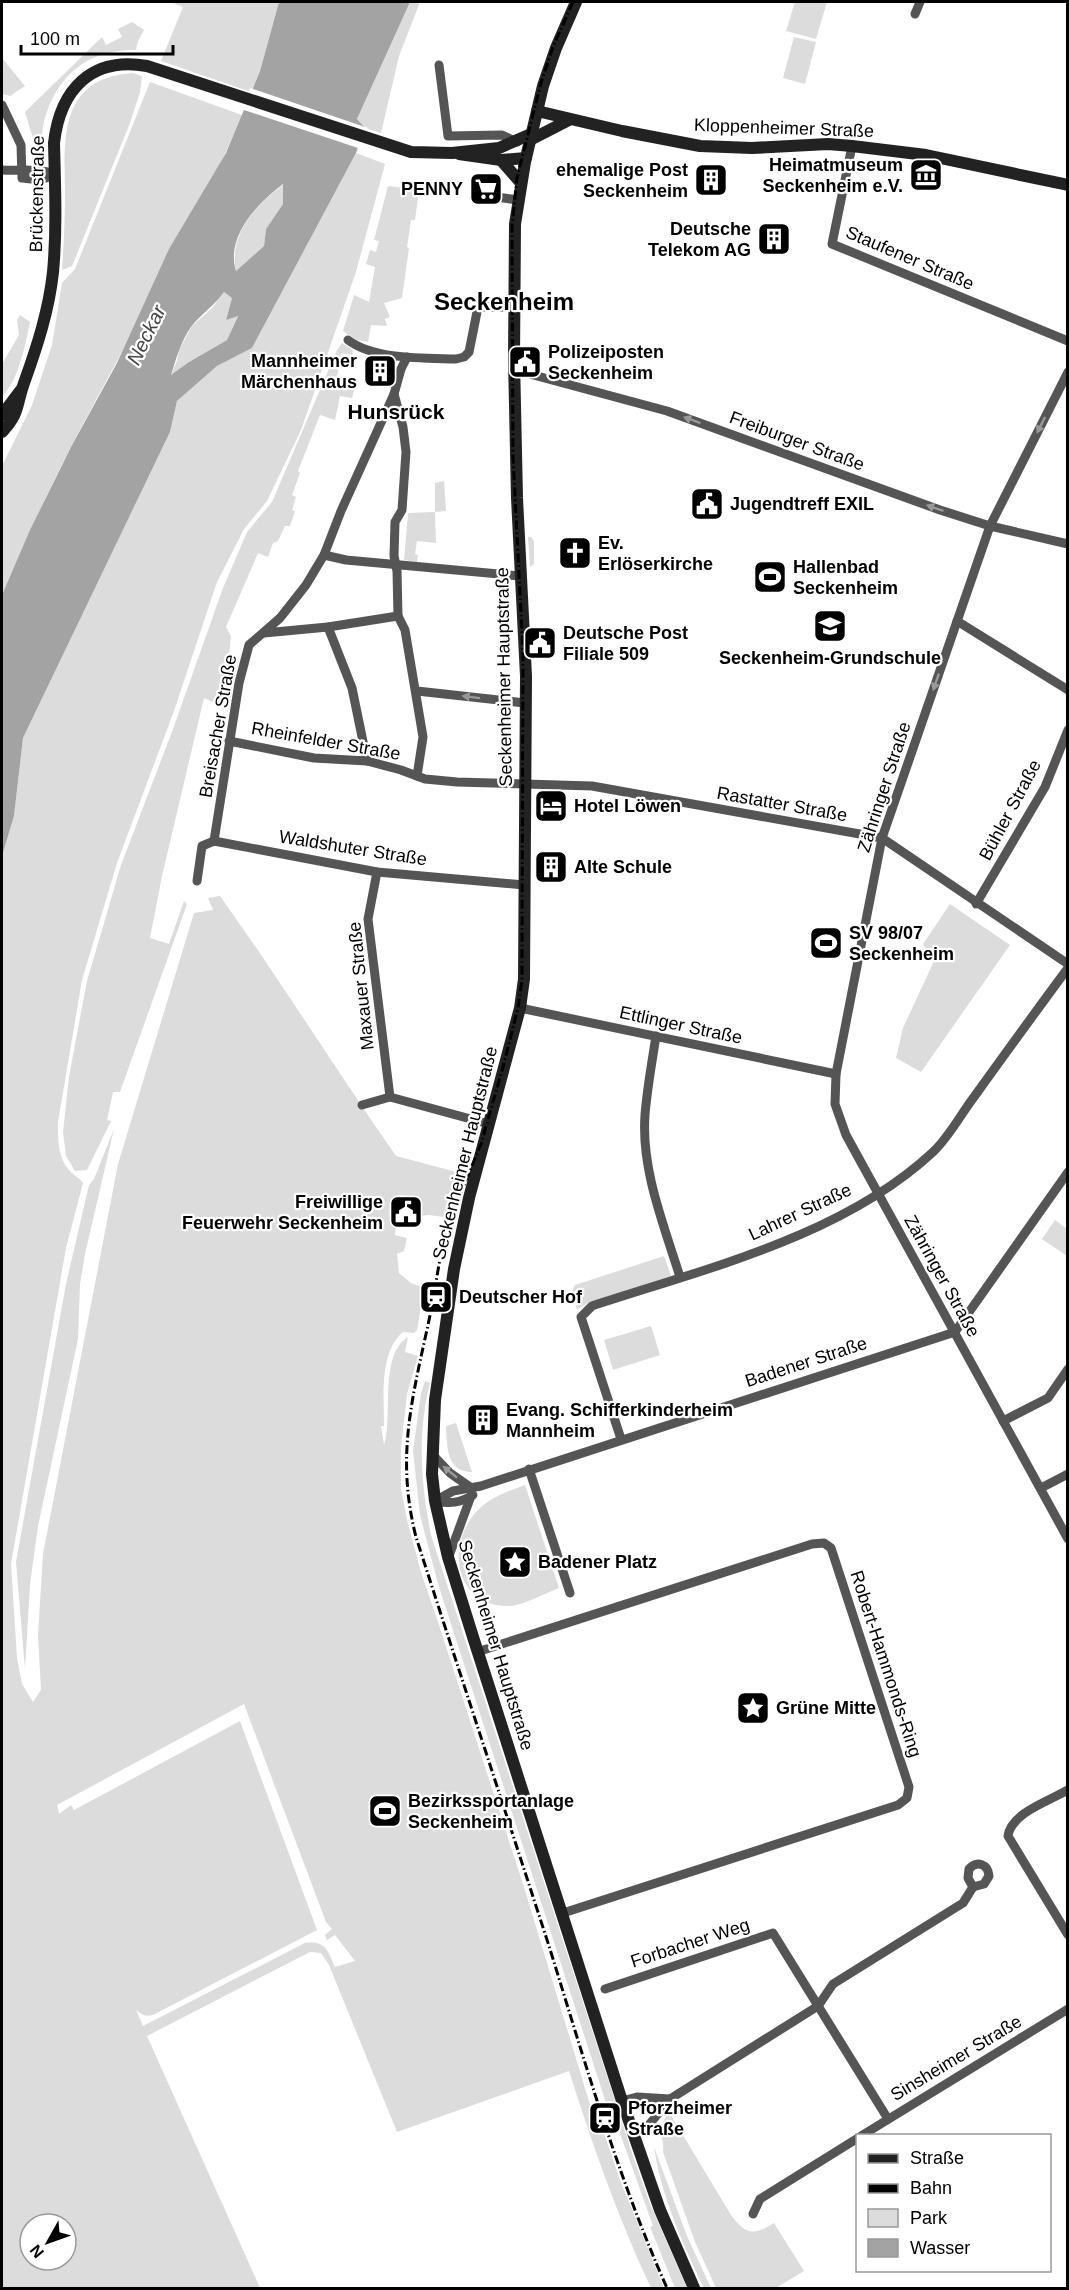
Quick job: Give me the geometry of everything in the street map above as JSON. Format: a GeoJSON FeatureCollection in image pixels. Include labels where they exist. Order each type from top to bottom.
{"type":"FeatureCollection","features":[{"type":"Feature","properties":{"kind":"main road","name":"Seckenheimer Hauptstraße"},"geometry":{"type":"LineString","coordinates":[[576,2],[556,48],[537,111],[521,183],[515,230],[514,373],[525,703],[524,979],[520,1008],[469,1198],[448,1303],[435,1400],[433,1455],[435,1501],[448,1557],[477,1652],[632,2132],[660,2210],[694,2289]]}},
{"type":"Feature","properties":{"kind":"main road","name":"Brückenstraße"},"geometry":{"type":"LineString","coordinates":[[2,432],[9,425],[19,407],[23,387],[42,329],[53,272],[54,143],[57,123],[64,104],[76,86],[90,74],[114,64],[130,63],[158,69],[402,150],[452,153],[477,158],[500,154]]}},
{"type":"Feature","properties":{"kind":"main road","name":"Kloppenheimer Straße"},"geometry":{"type":"LineString","coordinates":[[537,111],[570,120],[700,146],[752,148],[828,144],[852,146],[926,155],[1068,185]]}},
{"type":"Feature","properties":{"kind":"main road"},"geometry":{"type":"LineString","coordinates":[[500,154],[517,142],[570,120]]}},
{"type":"Feature","properties":{"kind":"main road"},"geometry":{"type":"LineString","coordinates":[[500,154],[525,163]]}},
{"type":"Feature","properties":{"kind":"main road"},"geometry":{"type":"LineString","coordinates":[[500,154],[521,183]]}},
{"type":"Feature","properties":{"kind":"main road","name":"Brückenstraße"},"geometry":{"type":"LineString","coordinates":[[2,415],[23,387]]}},
{"type":"Feature","properties":{"kind":"street"},"geometry":{"type":"LineString","coordinates":[[915,14],[920,2]]}},
{"type":"Feature","properties":{"kind":"street"},"geometry":{"type":"LineString","coordinates":[[439,65],[448,136],[502,135],[517,142]]}},
{"type":"Feature","properties":{"kind":"street"},"geometry":{"type":"LineString","coordinates":[[2,105],[21,145],[22,175]]}},
{"type":"Feature","properties":{"kind":"street"},"geometry":{"type":"LineString","coordinates":[[490,134],[496,140],[500,154]]}},
{"type":"Feature","properties":{"kind":"street","name":"Staufener Straße"},"geometry":{"type":"LineString","coordinates":[[852,146],[832,244],[1068,341]]}},
{"type":"Feature","properties":{"kind":"street"},"geometry":{"type":"LineString","coordinates":[[2,170],[41,180],[55,174]]}},
{"type":"Feature","properties":{"kind":"street"},"geometry":{"type":"LineString","coordinates":[[489,196],[518,200]]}},
{"type":"Feature","properties":{"kind":"street"},"geometry":{"type":"LineString","coordinates":[[348,340],[358,348],[407,357],[456,359],[464,357],[469,352],[478,308],[514,307]]}},
{"type":"Feature","properties":{"kind":"street","name":"Breisacher Straße"},"geometry":{"type":"LineString","coordinates":[[197,881],[202,846],[214,842],[239,683],[249,645],[280,618],[306,585],[324,555],[340,510],[394,394],[407,357]]}},
{"type":"Feature","properties":{"kind":"street","name":"Zähringer Straße"},"geometry":{"type":"LineString","coordinates":[[1068,372],[990,526],[882,838],[836,1074],[835,1104],[846,1135],[1068,1539]]}},
{"type":"Feature","properties":{"kind":"street","name":"Freiburger Straße"},"geometry":{"type":"LineString","coordinates":[[514,373],[526,373],[667,411],[929,507],[990,526],[1068,544]]}},
{"type":"Feature","properties":{"kind":"street"},"geometry":{"type":"LineString","coordinates":[[394,394],[404,427],[406,452],[402,510],[396,522],[394,556],[398,616],[405,630],[423,737],[417,776]]}},
{"type":"Feature","properties":{"kind":"street"},"geometry":{"type":"LineString","coordinates":[[324,555],[346,560],[520,576]]}},
{"type":"Feature","properties":{"kind":"street"},"geometry":{"type":"LineString","coordinates":[[264,633],[328,627],[398,616]]}},
{"type":"Feature","properties":{"kind":"street"},"geometry":{"type":"LineString","coordinates":[[957,621],[1068,690]]}},
{"type":"Feature","properties":{"kind":"street"},"geometry":{"type":"LineString","coordinates":[[328,627],[352,688],[367,761]]}},
{"type":"Feature","properties":{"kind":"street"},"geometry":{"type":"LineString","coordinates":[[417,691],[525,703]]}},
{"type":"Feature","properties":{"kind":"street","name":"Bühler Straße"},"geometry":{"type":"LineString","coordinates":[[976,904],[1045,787],[1068,730]]}},
{"type":"Feature","properties":{"kind":"street","name":"Rheinfelder Straße"},"geometry":{"type":"LineString","coordinates":[[229,741],[314,758],[367,761],[425,779],[525,784]]}},
{"type":"Feature","properties":{"kind":"street","name":"Rastatter Straße"},"geometry":{"type":"LineString","coordinates":[[525,784],[592,786],[882,838],[1068,966]]}},
{"type":"Feature","properties":{"kind":"street","name":"Waldshuter Straße"},"geometry":{"type":"LineString","coordinates":[[214,842],[377,872],[524,885]]}},
{"type":"Feature","properties":{"kind":"street","name":"Maxauer Straße"},"geometry":{"type":"LineString","coordinates":[[377,872],[368,919],[390,1097]]}},
{"type":"Feature","properties":{"kind":"street","name":"Lahrer Straße"},"geometry":{"type":"LineString","coordinates":[[621,1439],[581,1317],[592,1306],[782,1241],[827,1222],[905,1176],[935,1150],[1068,966]]}},
{"type":"Feature","properties":{"kind":"street","name":"Ettlinger Straße"},"geometry":{"type":"LineString","coordinates":[[520,1008],[836,1074]]}},
{"type":"Feature","properties":{"kind":"street"},"geometry":{"type":"LineString","coordinates":[[656,1036],[645,1116],[646,1145],[654,1194],[680,1277]]}},
{"type":"Feature","properties":{"kind":"street"},"geometry":{"type":"LineString","coordinates":[[362,1105],[390,1097],[489,1124]]}},
{"type":"Feature","properties":{"kind":"street"},"geometry":{"type":"LineString","coordinates":[[955,1332],[1068,1172]]}},
{"type":"Feature","properties":{"kind":"street","name":"Badener Straße"},"geometry":{"type":"LineString","coordinates":[[435,1501],[450,1504],[482,1486],[529,1469],[955,1332]]}},
{"type":"Feature","properties":{"kind":"street"},"geometry":{"type":"LineString","coordinates":[[1003,1421],[1048,1398],[1068,1369]]}},
{"type":"Feature","properties":{"kind":"street"},"geometry":{"type":"LineString","coordinates":[[433,1455],[471,1491]]}},
{"type":"Feature","properties":{"kind":"street"},"geometry":{"type":"LineString","coordinates":[[529,1469],[570,1593]]}},
{"type":"Feature","properties":{"kind":"street"},"geometry":{"type":"LineString","coordinates":[[1041,1488],[1068,1474]]}},
{"type":"Feature","properties":{"kind":"street","name":"Badener Straße"},"geometry":{"type":"LineString","coordinates":[[448,1557],[471,1491]]}},
{"type":"Feature","properties":{"kind":"street","name":"Robert-Hammonds-Ring"},"geometry":{"type":"LineString","coordinates":[[477,1652],[812,1544],[824,1543],[831,1548],[850,1604],[909,1787],[907,1798],[898,1805],[562,1913]]}},
{"type":"Feature","properties":{"kind":"street"},"geometry":{"type":"LineString","coordinates":[[1068,1790],[1017,1820],[1009,1830],[1008,1836],[1068,1935]]}},
{"type":"Feature","properties":{"kind":"street"},"geometry":{"type":"LineString","coordinates":[[632,2132],[648,2126],[670,2098],[819,2006],[833,1984],[963,1903],[973,1887]]}},
{"type":"Feature","properties":{"kind":"street","name":"Forbacher Weg"},"geometry":{"type":"LineString","coordinates":[[605,1989],[773,1934],[819,2006]]}},
{"type":"Feature","properties":{"kind":"street"},"geometry":{"type":"LineString","coordinates":[[819,2006],[888,2119]]}},
{"type":"Feature","properties":{"kind":"street","name":"Sinsheimer Straße"},"geometry":{"type":"LineString","coordinates":[[864,2134],[1068,2009]]}},
{"type":"Feature","properties":{"kind":"street"},"geometry":{"type":"LineString","coordinates":[[622,2101],[637,2097],[670,2098]]}},
{"type":"Feature","properties":{"kind":"street","name":"Sinsheimer Straße"},"geometry":{"type":"LineString","coordinates":[[753,2214],[760,2199],[856,2139]]}},
{"type":"Feature","properties":{"kind":"green space"},"geometry":{"type":"Polygon","coordinates":[[[170,2],[279,2],[260,71],[251,92],[161,61],[183,7],[170,2]]]}},
{"type":"Feature","properties":{"kind":"green space"},"geometry":{"type":"Polygon","coordinates":[[[410,2],[420,2],[399,56],[381,133],[365,128],[357,119],[410,2]]]}},
{"type":"Feature","properties":{"kind":"green space"},"geometry":{"type":"Polygon","coordinates":[[[795,2],[827,2],[816,39],[786,31],[795,2]]]}},
{"type":"Feature","properties":{"kind":"green space"},"geometry":{"type":"Polygon","coordinates":[[[132,22],[144,30],[136,50],[104,54],[77,68],[66,78],[50,104],[44,121],[40,149],[33,152],[34,142],[25,112],[102,37],[106,45],[122,37],[118,29],[132,22]]]}},
{"type":"Feature","properties":{"kind":"green space"},"geometry":{"type":"Polygon","coordinates":[[[794,37],[816,42],[805,84],[783,78],[794,37]]]}},
{"type":"Feature","properties":{"kind":"green space"},"geometry":{"type":"Polygon","coordinates":[[[2,58],[25,86],[10,96],[2,94],[2,58]]]}},
{"type":"Feature","properties":{"kind":"green space"},"geometry":{"type":"Polygon","coordinates":[[[133,73],[142,76],[140,92],[130,123],[72,266],[62,270],[65,150],[71,113],[79,98],[91,86],[109,77],[133,73]]]}},
{"type":"Feature","properties":{"kind":"green space"},"geometry":{"type":"Polygon","coordinates":[[[150,82],[242,115],[182,242],[62,465],[2,595],[2,466],[32,405],[52,345],[62,283],[75,269],[150,82]]]}},
{"type":"Feature","properties":{"kind":"green space"},"geometry":{"type":"Polygon","coordinates":[[[356,153],[385,164],[356,272],[301,430],[267,501],[244,529],[217,582],[174,711],[117,863],[82,980],[58,1128],[62,1159],[69,1170],[83,1183],[66,1248],[11,1564],[17,1658],[22,1684],[33,1702],[41,1690],[38,1635],[43,1554],[118,1164],[194,913],[213,910],[208,898],[220,896],[396,1156],[464,1174],[461,1182],[456,1181],[455,1185],[458,1186],[444,1217],[420,1216],[414,1199],[401,1195],[399,1198],[395,1235],[407,1238],[404,1251],[397,1254],[399,1273],[411,1283],[424,1288],[417,1330],[414,1333],[403,1332],[395,1341],[386,1363],[384,1426],[381,1426],[384,1445],[388,1419],[388,1387],[393,1358],[399,1346],[408,1337],[405,1352],[418,1356],[407,1394],[401,1448],[401,1488],[407,1520],[421,1572],[524,1887],[598,2131],[603,2130],[620,2180],[664,2288],[651,2288],[639,2262],[587,2127],[569,2071],[397,2132],[329,1965],[321,1953],[310,1952],[147,2036],[260,2288],[2,2288],[2,856],[14,816],[23,738],[170,432],[177,401],[217,366],[252,348],[356,153]],[[244,1704],[57,1805],[59,1814],[71,1805],[74,1810],[240,1721],[317,1930],[153,2015],[144,2015],[136,2010],[143,2026],[305,1943],[322,1945],[335,1967],[355,1961],[335,1935],[327,1940],[325,1935],[332,1929],[326,1922],[244,1704]]]}},
{"type":"Feature","properties":{"kind":"green space"},"geometry":{"type":"Polygon","coordinates":[[[284,184],[283,204],[266,229],[264,246],[236,271],[236,245],[246,222],[264,201],[284,184]]]}},
{"type":"Feature","properties":{"kind":"green space"},"geometry":{"type":"Polygon","coordinates":[[[388,186],[419,190],[415,220],[411,220],[402,298],[384,303],[390,317],[385,319],[387,326],[371,325],[368,342],[357,340],[343,331],[354,295],[369,302],[375,267],[366,264],[370,250],[376,252],[379,241],[374,240],[388,186]]]}},
{"type":"Feature","properties":{"kind":"green space"},"geometry":{"type":"Polygon","coordinates":[[[224,292],[232,298],[226,320],[238,315],[227,340],[189,362],[170,377],[179,350],[192,326],[213,307],[224,292]]]}},
{"type":"Feature","properties":{"kind":"green space"},"geometry":{"type":"Polygon","coordinates":[[[20,315],[30,322],[26,341],[17,372],[2,397],[2,364],[19,335],[17,320],[20,315]]]}},
{"type":"Feature","properties":{"kind":"green space"},"geometry":{"type":"Polygon","coordinates":[[[342,343],[353,350],[352,355],[341,353],[336,383],[350,387],[353,376],[357,378],[352,398],[340,396],[335,420],[320,415],[298,471],[300,473],[292,495],[296,497],[292,510],[295,511],[290,526],[285,526],[278,541],[273,543],[268,557],[258,553],[226,627],[231,636],[224,707],[204,698],[162,876],[150,938],[169,944],[184,901],[187,904],[120,1092],[113,1092],[107,1120],[111,1121],[87,1170],[75,1171],[66,1156],[63,1132],[69,1077],[87,981],[121,865],[173,729],[223,588],[247,532],[272,502],[342,343]]]}},
{"type":"Feature","properties":{"kind":"green space"},"geometry":{"type":"Polygon","coordinates":[[[444,481],[446,511],[435,512],[435,483],[444,481]]]}},
{"type":"Feature","properties":{"kind":"green space"},"geometry":{"type":"Polygon","coordinates":[[[435,512],[436,543],[417,541],[415,554],[418,555],[417,562],[404,560],[408,513],[435,512]]]}},
{"type":"Feature","properties":{"kind":"green space"},"geometry":{"type":"Polygon","coordinates":[[[528,537],[534,541],[534,564],[530,567],[528,537]]]}},
{"type":"Feature","properties":{"kind":"green space"},"geometry":{"type":"Polygon","coordinates":[[[950,904],[1010,945],[921,1072],[896,1058],[903,1028],[934,961],[923,944],[950,904]]]}},
{"type":"Feature","properties":{"kind":"green space"},"geometry":{"type":"Polygon","coordinates":[[[114,1129],[85,1254],[80,1284],[78,1339],[38,1526],[30,1584],[25,1669],[16,1562],[66,1284],[89,1185],[94,1179],[114,1129]]]}},
{"type":"Feature","properties":{"kind":"green space"},"geometry":{"type":"Polygon","coordinates":[[[1055,1220],[1067,1229],[1067,1256],[1042,1239],[1055,1220]]]}},
{"type":"Feature","properties":{"kind":"green space"},"geometry":{"type":"Polygon","coordinates":[[[664,1256],[671,1276],[585,1304],[577,1310],[572,1291],[575,1285],[664,1256]]]}},
{"type":"Feature","properties":{"kind":"green space"},"geometry":{"type":"Polygon","coordinates":[[[651,1326],[660,1355],[613,1370],[604,1340],[651,1326]]]}},
{"type":"Feature","properties":{"kind":"green space"},"geometry":{"type":"Polygon","coordinates":[[[425,1381],[430,1383],[423,1421],[422,1459],[431,1535],[633,2156],[650,2204],[687,2288],[675,2288],[650,2227],[653,2226],[611,2108],[608,2109],[438,1584],[420,1515],[413,1451],[421,1393],[425,1381]]]}},
{"type":"Feature","properties":{"kind":"green space"},"geometry":{"type":"Polygon","coordinates":[[[456,1423],[472,1472],[457,1468],[450,1457],[446,1426],[456,1423]]]}},
{"type":"Feature","properties":{"kind":"green space","name":"Badener Platz"},"geometry":{"type":"Polygon","coordinates":[[[525,1485],[559,1588],[512,1606],[489,1603],[476,1596],[466,1584],[460,1571],[461,1540],[467,1525],[482,1506],[499,1495],[525,1485]]]}},
{"type":"Feature","properties":{"kind":"green space"},"geometry":{"type":"Polygon","coordinates":[[[669,2112],[736,2222],[750,2231],[761,2230],[774,2223],[804,2271],[776,2288],[716,2288],[695,2242],[663,2152],[661,2129],[669,2112]]]}},
{"type":"Feature","properties":{"kind":"green space"},"geometry":{"type":"Polygon","coordinates":[[[654,2147],[687,2236],[711,2288],[704,2288],[681,2237],[667,2201],[654,2147]]]}},
{"type":"Feature","properties":{"kind":"water","name":"Neckar"},"geometry":{"type":"Polygon","coordinates":[[[279,2],[410,2],[357,119],[365,128],[356,153],[252,348],[217,366],[177,401],[170,432],[23,738],[14,816],[2,856],[2,595],[30,530],[71,447],[117,363],[169,249],[226,153],[260,71],[279,2]],[[283,184],[254,211],[239,233],[235,245],[236,271],[264,246],[266,229],[283,204],[283,184]],[[224,292],[187,332],[171,375],[227,340],[238,316],[226,320],[232,298],[224,292]]]}},
{"type":"Feature","properties":{"kind":"pier"},"geometry":{"type":"Polygon","coordinates":[[[250,88],[368,128],[361,149],[241,109],[250,88]]]}},
{"type":"Feature","properties":{"kind":"railway"},"geometry":{"type":"LineString","coordinates":[[573,2],[553,47],[541,83],[517,178],[512,227],[513,457],[523,652],[522,980],[518,1008],[481,1144],[449,1221],[443,1243],[411,1411],[407,1484],[416,1537],[603,2119],[633,2204],[667,2288]]}},
{"type":"Feature","properties":{"kind":"place","name":"Heimatmuseum Seckenheim e.V."},"geometry":{"type":"Point","coordinates":[926,175]}},
{"type":"Feature","properties":{"kind":"place","name":"ehemalige Post Seckenheim"},"geometry":{"type":"Point","coordinates":[711,180]}},
{"type":"Feature","properties":{"kind":"place","name":"PENNY"},"geometry":{"type":"Point","coordinates":[486,189]}},
{"type":"Feature","properties":{"kind":"place","name":"Deutsche Telekom AG"},"geometry":{"type":"Point","coordinates":[774,239]}},
{"type":"Feature","properties":{"kind":"place","name":"Polizeiposten Seckenheim"},"geometry":{"type":"Point","coordinates":[525,362]}},
{"type":"Feature","properties":{"kind":"place","name":"Mannheimer Märchenhaus"},"geometry":{"type":"Point","coordinates":[380,371]}},
{"type":"Feature","properties":{"kind":"place","name":"Jugendtreff EXIL"},"geometry":{"type":"Point","coordinates":[707,504]}},
{"type":"Feature","properties":{"kind":"place","name":"Ev. Erlöserkirche"},"geometry":{"type":"Point","coordinates":[575,553]}},
{"type":"Feature","properties":{"kind":"place","name":"Hallenbad Seckenheim"},"geometry":{"type":"Point","coordinates":[770,577]}},
{"type":"Feature","properties":{"kind":"place","name":"Seckenheim-Grundschule"},"geometry":{"type":"Point","coordinates":[830,626]}},
{"type":"Feature","properties":{"kind":"place","name":"Deutsche Post Filiale 509"},"geometry":{"type":"Point","coordinates":[540,643]}},
{"type":"Feature","properties":{"kind":"place","name":"Hotel Löwen"},"geometry":{"type":"Point","coordinates":[551,806]}},
{"type":"Feature","properties":{"kind":"place","name":"Alte Schule"},"geometry":{"type":"Point","coordinates":[551,867]}},
{"type":"Feature","properties":{"kind":"place","name":"SV 98/07 Seckenheim"},"geometry":{"type":"Point","coordinates":[826,943]}},
{"type":"Feature","properties":{"kind":"place","name":"Freiwillige Feuerwehr Seckenheim"},"geometry":{"type":"Point","coordinates":[406,1212]}},
{"type":"Feature","properties":{"kind":"place","name":"Deutscher Hof"},"geometry":{"type":"Point","coordinates":[436,1297]}},
{"type":"Feature","properties":{"kind":"place","name":"Evang. Schifferkinderheim Mannheim"},"geometry":{"type":"Point","coordinates":[483,1420]}},
{"type":"Feature","properties":{"kind":"place","name":"Badener Platz"},"geometry":{"type":"Point","coordinates":[515,1562]}},
{"type":"Feature","properties":{"kind":"place","name":"Grüne Mitte"},"geometry":{"type":"Point","coordinates":[753,1708]}},
{"type":"Feature","properties":{"kind":"place","name":"Bezirkssportanlage Seckenheim"},"geometry":{"type":"Point","coordinates":[385,1811]}},
{"type":"Feature","properties":{"kind":"place","name":"Pforzheimer Straße"},"geometry":{"type":"Point","coordinates":[605,2118]}},
{"type":"Feature","properties":{"kind":"district","name":"Seckenheim"},"geometry":{"type":"Point","coordinates":[504,302]}},
{"type":"Feature","properties":{"kind":"district","name":"Hunsrück"},"geometry":{"type":"Point","coordinates":[396,412]}}]}
